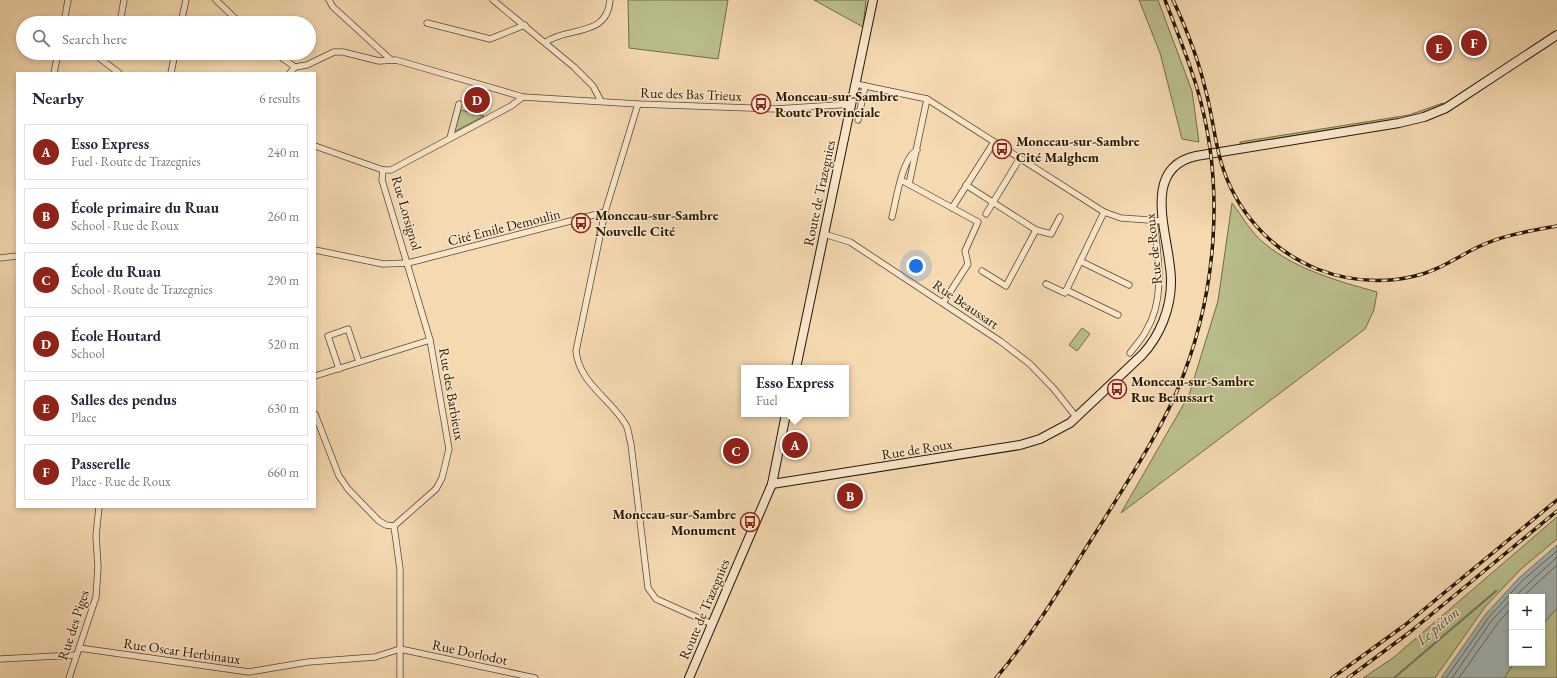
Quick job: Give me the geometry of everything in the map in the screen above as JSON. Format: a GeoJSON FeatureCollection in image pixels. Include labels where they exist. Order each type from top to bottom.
{"type":"FeatureCollection","features":[{"type":"Feature","properties":{"kind":"main road","name":"Route de Trazegnies"},"geometry":{"type":"LineString","coordinates":[[797,365],[873,0]]}},
{"type":"Feature","properties":{"kind":"main road","name":"Rue de Roux"},"geometry":{"type":"LineString","coordinates":[[772,484],[1020,445],[1056,431],[1077,418],[1142,355],[1152,342],[1161,325],[1169,301],[1171,282],[1161,201],[1163,185],[1171,171],[1184,160],[1231,150],[1399,123],[1428,116],[1449,106],[1557,35]]}},
{"type":"Feature","properties":{"kind":"main road","name":"Route de Trazegnies"},"geometry":{"type":"LineString","coordinates":[[689,678],[772,484],[785,417]]}},
{"type":"Feature","properties":{"kind":"street"},"geometry":{"type":"LineString","coordinates":[[65,16],[68,0]]}},
{"type":"Feature","properties":{"kind":"street"},"geometry":{"type":"LineString","coordinates":[[121,16],[124,0]]}},
{"type":"Feature","properties":{"kind":"street"},"geometry":{"type":"LineString","coordinates":[[183,16],[186,0]]}},
{"type":"Feature","properties":{"kind":"street"},"geometry":{"type":"LineString","coordinates":[[216,0],[233,16]]}},
{"type":"Feature","properties":{"kind":"street"},"geometry":{"type":"LineString","coordinates":[[329,0],[333,7],[390,59]]}},
{"type":"Feature","properties":{"kind":"street"},"geometry":{"type":"LineString","coordinates":[[493,0],[546,42],[593,86],[601,101]]}},
{"type":"Feature","properties":{"kind":"street"},"geometry":{"type":"LineString","coordinates":[[546,42],[553,37],[593,27],[606,14],[610,0]]}},
{"type":"Feature","properties":{"kind":"street"},"geometry":{"type":"LineString","coordinates":[[427,23],[490,39],[525,25]]}},
{"type":"Feature","properties":{"kind":"street"},"geometry":{"type":"LineString","coordinates":[[291,72],[295,68],[307,65],[334,52],[344,52],[379,61],[390,59]]}},
{"type":"Feature","properties":{"kind":"street","name":"Rue des Bas Trieux"},"geometry":{"type":"LineString","coordinates":[[390,59],[523,97],[638,104],[776,109],[852,104]]}},
{"type":"Feature","properties":{"kind":"street"},"geometry":{"type":"LineString","coordinates":[[54,72],[57,60]]}},
{"type":"Feature","properties":{"kind":"street"},"geometry":{"type":"LineString","coordinates":[[102,60],[118,72]]}},
{"type":"Feature","properties":{"kind":"street"},"geometry":{"type":"LineString","coordinates":[[171,72],[174,60]]}},
{"type":"Feature","properties":{"kind":"street"},"geometry":{"type":"LineString","coordinates":[[284,60],[295,68]]}},
{"type":"Feature","properties":{"kind":"street"},"geometry":{"type":"LineString","coordinates":[[856,84],[927,99],[1104,212],[1121,218],[1163,221]]}},
{"type":"Feature","properties":{"kind":"street"},"geometry":{"type":"LineString","coordinates":[[858,120],[865,86]]}},
{"type":"Feature","properties":{"kind":"street"},"geometry":{"type":"LineString","coordinates":[[316,146],[383,170],[391,170],[511,106],[523,97]]}},
{"type":"Feature","properties":{"kind":"street"},"geometry":{"type":"LineString","coordinates":[[910,184],[927,99]]}},
{"type":"Feature","properties":{"kind":"street"},"geometry":{"type":"LineString","coordinates":[[450,138],[459,104]]}},
{"type":"Feature","properties":{"kind":"street"},"geometry":{"type":"LineString","coordinates":[[638,104],[605,212],[576,351],[577,362],[584,375],[626,426],[631,444],[648,588],[656,599],[712,624]]}},
{"type":"Feature","properties":{"kind":"street"},"geometry":{"type":"LineString","coordinates":[[952,208],[994,142]]}},
{"type":"Feature","properties":{"kind":"street"},"geometry":{"type":"LineString","coordinates":[[892,217],[901,180],[911,153],[917,150]]}},
{"type":"Feature","properties":{"kind":"street"},"geometry":{"type":"LineString","coordinates":[[986,214],[1020,158]]}},
{"type":"Feature","properties":{"kind":"street","name":"Rue Lorsignol"},"geometry":{"type":"LineString","coordinates":[[383,170],[382,180],[408,263]]}},
{"type":"Feature","properties":{"kind":"street"},"geometry":{"type":"LineString","coordinates":[[901,180],[978,222],[965,251],[968,264],[943,303]]}},
{"type":"Feature","properties":{"kind":"street"},"geometry":{"type":"LineString","coordinates":[[966,185],[1036,230],[1051,234],[1060,217]]}},
{"type":"Feature","properties":{"kind":"street","name":"Cité Emile Demoulin"},"geometry":{"type":"LineString","coordinates":[[316,250],[383,264],[408,263],[605,212]]}},
{"type":"Feature","properties":{"kind":"street"},"geometry":{"type":"LineString","coordinates":[[1046,284],[1065,293],[1104,212]]}},
{"type":"Feature","properties":{"kind":"street","name":"Rue de Roux"},"geometry":{"type":"LineString","coordinates":[[1130,353],[1147,331],[1157,302],[1160,272],[1154,220]]}},
{"type":"Feature","properties":{"kind":"street"},"geometry":{"type":"LineString","coordinates":[[982,270],[1006,286],[1036,230]]}},
{"type":"Feature","properties":{"kind":"street","name":"Rue Beaussart"},"geometry":{"type":"LineString","coordinates":[[824,234],[850,242],[1000,341],[1030,364],[1054,389],[1077,418]]}},
{"type":"Feature","properties":{"kind":"street"},"geometry":{"type":"LineString","coordinates":[[0,258],[16,256]]}},
{"type":"Feature","properties":{"kind":"street"},"geometry":{"type":"LineString","coordinates":[[1080,261],[1129,285]]}},
{"type":"Feature","properties":{"kind":"street","name":"Rue des Barbieux"},"geometry":{"type":"LineString","coordinates":[[394,526],[436,489],[447,464],[448,440],[430,340],[408,263]]}},
{"type":"Feature","properties":{"kind":"street"},"geometry":{"type":"LineString","coordinates":[[1066,290],[1118,316]]}},
{"type":"Feature","properties":{"kind":"street"},"geometry":{"type":"LineString","coordinates":[[339,369],[328,336],[348,329],[359,362]]}},
{"type":"Feature","properties":{"kind":"street"},"geometry":{"type":"LineString","coordinates":[[316,376],[430,340]]}},
{"type":"Feature","properties":{"kind":"street"},"geometry":{"type":"LineString","coordinates":[[316,417],[339,476],[348,489],[379,521],[386,526],[394,526],[399,553],[400,678]]}},
{"type":"Feature","properties":{"kind":"street","name":"Rue des Piges"},"geometry":{"type":"LineString","coordinates":[[69,678],[96,596],[98,585],[96,536],[98,508]]}},
{"type":"Feature","properties":{"kind":"street","name":"Rue Oscar Herbinaux"},"geometry":{"type":"LineString","coordinates":[[79,648],[249,672],[308,662],[375,657],[400,649]]}},
{"type":"Feature","properties":{"kind":"street","name":"Rue Dorlodot"},"geometry":{"type":"LineString","coordinates":[[400,649],[536,678]]}},
{"type":"Feature","properties":{"kind":"street"},"geometry":{"type":"LineString","coordinates":[[0,659],[76,654]]}},
{"type":"Feature","properties":{"kind":"green space"},"geometry":{"type":"Polygon","coordinates":[[[628,0],[728,0],[718,59],[629,48],[628,0]]]}},
{"type":"Feature","properties":{"kind":"green space"},"geometry":{"type":"Polygon","coordinates":[[[814,0],[866,0],[863,27],[814,0]]]}},
{"type":"Feature","properties":{"kind":"green space"},"geometry":{"type":"Polygon","coordinates":[[[1139,0],[1158,0],[1192,91],[1199,142],[1182,139],[1160,53],[1139,0]]]}},
{"type":"Feature","properties":{"kind":"green space"},"geometry":{"type":"Polygon","coordinates":[[[1443,103],[1444,105],[1423,114],[1240,144],[1240,142],[1409,115],[1443,103]]]}},
{"type":"Feature","properties":{"kind":"green space"},"geometry":{"type":"Polygon","coordinates":[[[461,110],[484,116],[454,132],[461,110]]]}},
{"type":"Feature","properties":{"kind":"green space"},"geometry":{"type":"Polygon","coordinates":[[[1232,203],[1247,225],[1260,240],[1277,253],[1318,274],[1377,292],[1374,310],[1365,329],[1121,513],[1189,395],[1218,301],[1232,203]]]}},
{"type":"Feature","properties":{"kind":"green space"},"geometry":{"type":"Polygon","coordinates":[[[1082,328],[1090,334],[1077,351],[1069,345],[1082,328]]]}},
{"type":"Feature","properties":{"kind":"green space"},"geometry":{"type":"Polygon","coordinates":[[[1557,517],[1557,539],[1521,569],[1485,607],[1435,678],[1363,678],[1393,658],[1557,517]]]}},
{"type":"Feature","properties":{"kind":"green space"},"geometry":{"type":"Polygon","coordinates":[[[1557,608],[1557,678],[1504,678],[1512,666],[1545,666],[1545,622],[1557,608]]]}},
{"type":"Feature","properties":{"kind":"water"},"geometry":{"type":"Polygon","coordinates":[[[1557,545],[1557,608],[1545,622],[1545,594],[1509,594],[1509,666],[1512,666],[1504,678],[1441,678],[1485,615],[1519,578],[1557,545]]]}},
{"type":"Feature","properties":{"kind":"waterway","name":"Le piéton"},"geometry":{"type":"LineString","coordinates":[[1394,678],[1496,591]]}},
{"type":"Feature","properties":{"kind":"railway"},"geometry":{"type":"LineString","coordinates":[[996,678],[1025,641],[1052,601],[1152,441],[1177,391],[1191,355],[1201,318],[1209,280],[1213,241],[1214,202],[1212,163],[1206,125],[1197,88],[1165,0]]}},
{"type":"Feature","properties":{"kind":"railway"},"geometry":{"type":"LineString","coordinates":[[1173,0],[1187,32],[1199,66],[1221,162],[1227,180],[1245,212],[1257,226],[1284,251],[1300,261],[1317,269],[1353,279],[1390,280],[1415,276],[1432,271],[1478,247],[1497,239],[1557,226]]}},
{"type":"Feature","properties":{"kind":"railway"},"geometry":{"type":"LineString","coordinates":[[1332,678],[1405,625],[1557,500]]}},
{"type":"Feature","properties":{"kind":"railway"},"geometry":{"type":"LineString","coordinates":[[1348,678],[1410,632],[1557,511]]}},
{"type":"Feature","properties":{"kind":"place","name":"Passerelle"},"geometry":{"type":"Point","coordinates":[1474,43]}},
{"type":"Feature","properties":{"kind":"place","name":"Salles des pendus"},"geometry":{"type":"Point","coordinates":[1439,48]}},
{"type":"Feature","properties":{"kind":"place","name":"École Houtard"},"geometry":{"type":"Point","coordinates":[477,100]}},
{"type":"Feature","properties":{"kind":"place","name":"Monceau-sur-Sambre Route Provinciale"},"geometry":{"type":"Point","coordinates":[761,104]}},
{"type":"Feature","properties":{"kind":"place","name":"Monceau-sur-Sambre Cité Malghem"},"geometry":{"type":"Point","coordinates":[1002,149]}},
{"type":"Feature","properties":{"kind":"place","name":"Monceau-sur-Sambre Nouvelle Cité"},"geometry":{"type":"Point","coordinates":[581,223]}},
{"type":"Feature","properties":{"kind":"place","name":"Monceau-sur-Sambre Rue Beaussart"},"geometry":{"type":"Point","coordinates":[1117,389]}},
{"type":"Feature","properties":{"kind":"place","name":"Esso Express"},"geometry":{"type":"Point","coordinates":[795,445]}},
{"type":"Feature","properties":{"kind":"place","name":"École du Ruau"},"geometry":{"type":"Point","coordinates":[736,451]}},
{"type":"Feature","properties":{"kind":"place","name":"École primaire du Ruau"},"geometry":{"type":"Point","coordinates":[850,496]}},
{"type":"Feature","properties":{"kind":"place","name":"Monceau-sur-Sambre Monument"},"geometry":{"type":"Point","coordinates":[750,522]}}]}
